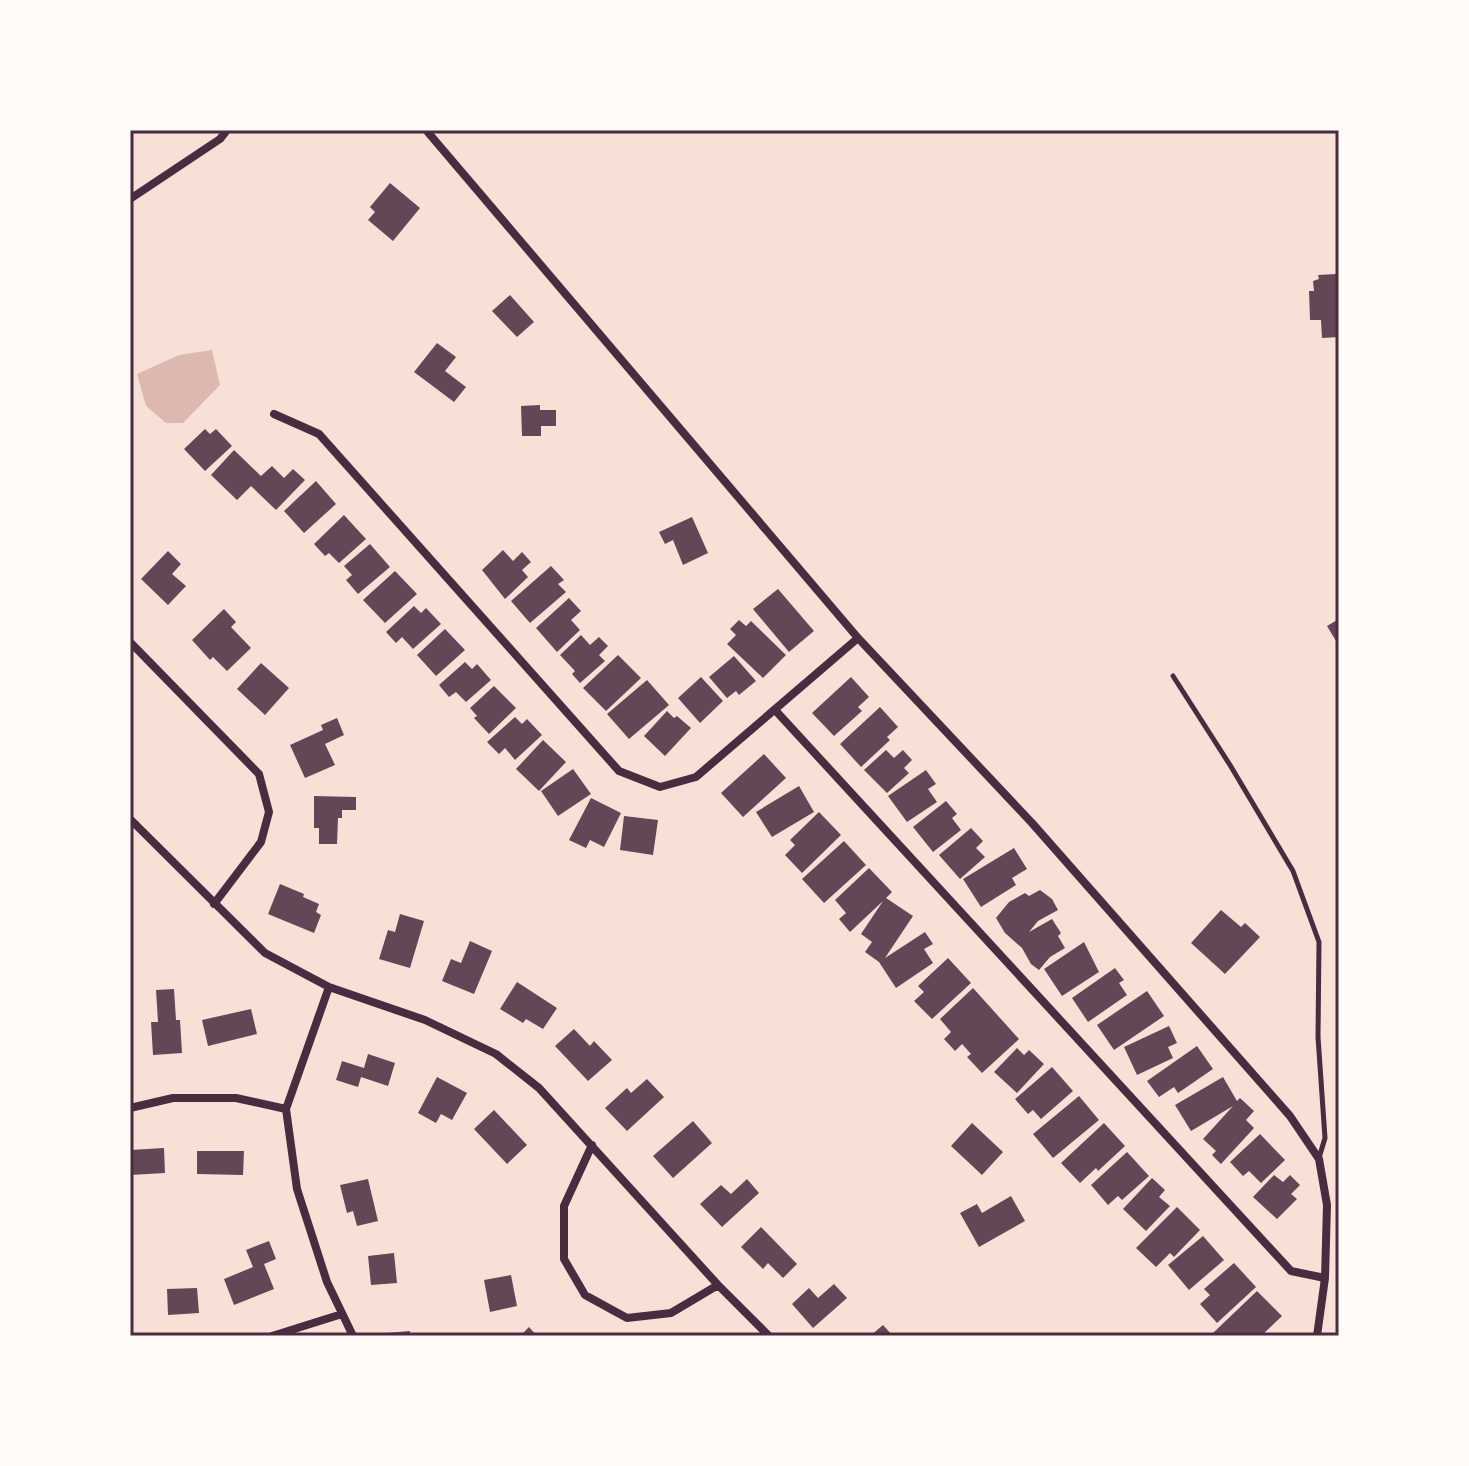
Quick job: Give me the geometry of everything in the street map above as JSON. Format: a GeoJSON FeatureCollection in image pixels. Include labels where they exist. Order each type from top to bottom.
{"type":"FeatureCollection","features":[{"type":"Feature","properties":{"kind":"street"},"geometry":{"type":"LineString","coordinates":[[130,199],[220,139],[227,130]]}},
{"type":"Feature","properties":{"kind":"street"},"geometry":{"type":"LineString","coordinates":[[426,130],[858,638],[1042,835],[1290,1116],[1319,1159],[1327,1205],[1325,1278],[1317,1336]]}},
{"type":"Feature","properties":{"kind":"street"},"geometry":{"type":"LineString","coordinates":[[274,414],[319,434],[619,771],[660,787],[696,777],[858,638]]}},
{"type":"Feature","properties":{"kind":"street"},"geometry":{"type":"LineString","coordinates":[[130,642],[259,774],[269,812],[261,842],[214,904]]}},
{"type":"Feature","properties":{"kind":"street"},"geometry":{"type":"LineString","coordinates":[[775,710],[1291,1271],[1325,1278]]}},
{"type":"Feature","properties":{"kind":"street"},"geometry":{"type":"LineString","coordinates":[[130,819],[265,953],[329,987],[425,1020],[496,1054],[539,1088],[718,1285],[769,1336]]}},
{"type":"Feature","properties":{"kind":"street"},"geometry":{"type":"LineString","coordinates":[[329,987],[286,1109],[297,1189],[327,1282],[353,1336]]}},
{"type":"Feature","properties":{"kind":"street"},"geometry":{"type":"LineString","coordinates":[[130,1108],[173,1098],[236,1098],[286,1109]]}},
{"type":"Feature","properties":{"kind":"street"},"geometry":{"type":"LineString","coordinates":[[592,1145],[564,1206],[564,1259],[585,1295],[627,1318],[671,1313],[718,1285]]}},
{"type":"Feature","properties":{"kind":"street"},"geometry":{"type":"LineString","coordinates":[[272,1336],[342,1314]]}},
{"type":"Feature","properties":{"kind":"lane"},"geometry":{"type":"LineString","coordinates":[[1173,676],[1293,871],[1319,942],[1318,1037],[1325,1138],[1319,1159]]}},
{"type":"Feature","properties":{"kind":"shaded area"},"geometry":{"type":"Polygon","coordinates":[[[212,350],[220,385],[183,423],[166,423],[146,406],[137,374],[179,355],[212,350]]]}},
{"type":"Feature","properties":{"kind":"building"},"geometry":{"type":"Polygon","coordinates":[[[390,183],[420,208],[393,241],[368,220],[375,212],[370,207],[390,183]]]}},
{"type":"Feature","properties":{"kind":"building"},"geometry":{"type":"Polygon","coordinates":[[[1336,274],[1339,277],[1339,337],[1322,338],[1321,320],[1310,320],[1309,291],[1314,291],[1313,281],[1319,279],[1318,275],[1336,274]]]}},
{"type":"Feature","properties":{"kind":"building"},"geometry":{"type":"Polygon","coordinates":[[[510,295],[534,322],[517,337],[492,311],[510,295]]]}},
{"type":"Feature","properties":{"kind":"building"},"geometry":{"type":"Polygon","coordinates":[[[437,343],[456,357],[445,371],[466,387],[454,402],[414,372],[437,343]]]}},
{"type":"Feature","properties":{"kind":"building"},"geometry":{"type":"Polygon","coordinates":[[[540,405],[540,410],[556,410],[556,426],[541,426],[541,436],[522,436],[521,406],[540,405]]]}},
{"type":"Feature","properties":{"kind":"building"},"geometry":{"type":"Polygon","coordinates":[[[205,429],[210,434],[216,429],[232,446],[205,471],[184,449],[205,429]]]}},
{"type":"Feature","properties":{"kind":"building"},"geometry":{"type":"Polygon","coordinates":[[[234,450],[261,476],[272,466],[284,478],[293,469],[305,480],[276,510],[251,486],[237,500],[211,475],[234,450]]]}},
{"type":"Feature","properties":{"kind":"building"},"geometry":{"type":"Polygon","coordinates":[[[316,481],[336,504],[304,533],[284,511],[316,481]]]}},
{"type":"Feature","properties":{"kind":"building"},"geometry":{"type":"Polygon","coordinates":[[[344,515],[366,539],[339,563],[329,553],[325,556],[314,544],[344,515]]]}},
{"type":"Feature","properties":{"kind":"building"},"geometry":{"type":"Polygon","coordinates":[[[692,517],[708,553],[683,565],[673,540],[665,544],[659,532],[692,517]]]}},
{"type":"Feature","properties":{"kind":"building"},"geometry":{"type":"Polygon","coordinates":[[[370,544],[390,567],[358,594],[346,580],[352,575],[344,566],[370,544]]]}},
{"type":"Feature","properties":{"kind":"building"},"geometry":{"type":"Polygon","coordinates":[[[503,550],[513,561],[522,552],[531,562],[522,570],[528,577],[505,599],[482,570],[503,550]]]}},
{"type":"Feature","properties":{"kind":"building"},"geometry":{"type":"Polygon","coordinates":[[[168,551],[181,564],[172,574],[186,586],[168,605],[141,579],[168,551]]]}},
{"type":"Feature","properties":{"kind":"building"},"geometry":{"type":"Polygon","coordinates":[[[551,566],[564,580],[558,584],[566,592],[530,623],[511,601],[551,566]]]}},
{"type":"Feature","properties":{"kind":"building"},"geometry":{"type":"Polygon","coordinates":[[[395,571],[417,594],[385,623],[363,600],[395,571]]]}},
{"type":"Feature","properties":{"kind":"building"},"geometry":{"type":"Polygon","coordinates":[[[778,589],[814,631],[789,652],[753,609],[778,589]]]}},
{"type":"Feature","properties":{"kind":"building"},"geometry":{"type":"Polygon","coordinates":[[[569,598],[581,611],[571,620],[580,630],[557,652],[536,628],[569,598]]]}},
{"type":"Feature","properties":{"kind":"building"},"geometry":{"type":"Polygon","coordinates":[[[414,606],[421,613],[426,608],[441,624],[413,649],[402,637],[396,643],[386,632],[414,606]]]}},
{"type":"Feature","properties":{"kind":"building"},"geometry":{"type":"Polygon","coordinates":[[[224,609],[236,622],[231,627],[251,648],[227,671],[213,657],[210,660],[192,640],[224,609]]]}},
{"type":"Feature","properties":{"kind":"building"},"geometry":{"type":"Polygon","coordinates":[[[1339,619],[1339,646],[1327,626],[1339,619]]]}},
{"type":"Feature","properties":{"kind":"building"},"geometry":{"type":"Polygon","coordinates":[[[739,620],[746,626],[751,621],[786,655],[763,678],[727,644],[736,635],[730,629],[739,620]]]}},
{"type":"Feature","properties":{"kind":"building"},"geometry":{"type":"Polygon","coordinates":[[[445,629],[465,650],[436,676],[417,655],[445,629]]]}},
{"type":"Feature","properties":{"kind":"building"},"geometry":{"type":"Polygon","coordinates":[[[581,635],[590,645],[599,637],[608,646],[599,655],[605,661],[580,683],[572,674],[575,671],[560,655],[581,635]]]}},
{"type":"Feature","properties":{"kind":"building"},"geometry":{"type":"Polygon","coordinates":[[[618,655],[641,678],[606,711],[583,688],[618,655]]]}},
{"type":"Feature","properties":{"kind":"building"},"geometry":{"type":"Polygon","coordinates":[[[734,656],[756,681],[739,695],[736,691],[727,698],[709,677],[734,656]]]}},
{"type":"Feature","properties":{"kind":"building"},"geometry":{"type":"Polygon","coordinates":[[[465,662],[472,669],[477,664],[491,680],[466,702],[456,692],[449,697],[439,685],[465,662]]]}},
{"type":"Feature","properties":{"kind":"building"},"geometry":{"type":"Polygon","coordinates":[[[261,663],[289,688],[265,715],[237,689],[261,663]]]}},
{"type":"Feature","properties":{"kind":"building"},"geometry":{"type":"Polygon","coordinates":[[[701,677],[723,701],[700,723],[678,698],[701,677]]]}},
{"type":"Feature","properties":{"kind":"building"},"geometry":{"type":"Polygon","coordinates":[[[851,677],[869,697],[858,707],[862,711],[834,736],[812,713],[851,677]]]}},
{"type":"Feature","properties":{"kind":"building"},"geometry":{"type":"Polygon","coordinates":[[[647,680],[669,705],[629,739],[607,714],[647,680]]]}},
{"type":"Feature","properties":{"kind":"building"},"geometry":{"type":"Polygon","coordinates":[[[494,686],[516,708],[489,734],[474,718],[477,716],[470,708],[494,686]]]}},
{"type":"Feature","properties":{"kind":"building"},"geometry":{"type":"Polygon","coordinates":[[[880,707],[898,727],[887,737],[890,740],[861,767],[840,744],[880,707]]]}},
{"type":"Feature","properties":{"kind":"building"},"geometry":{"type":"Polygon","coordinates":[[[667,711],[691,728],[665,756],[644,736],[667,711]]]}},
{"type":"Feature","properties":{"kind":"building"},"geometry":{"type":"Polygon","coordinates":[[[515,717],[522,724],[527,719],[542,735],[515,760],[505,748],[499,754],[487,742],[515,717]]]}},
{"type":"Feature","properties":{"kind":"building"},"geometry":{"type":"Polygon","coordinates":[[[337,718],[344,735],[325,744],[335,765],[305,778],[290,745],[323,730],[321,725],[337,718]]]}},
{"type":"Feature","properties":{"kind":"building"},"geometry":{"type":"Polygon","coordinates":[[[543,740],[566,762],[539,791],[516,769],[543,740]]]}},
{"type":"Feature","properties":{"kind":"building"},"geometry":{"type":"Polygon","coordinates":[[[886,750],[894,758],[903,750],[912,760],[904,768],[909,773],[887,793],[864,770],[886,750]]]}},
{"type":"Feature","properties":{"kind":"building"},"geometry":{"type":"Polygon","coordinates":[[[764,754],[786,778],[743,817],[721,793],[764,754]]]}},
{"type":"Feature","properties":{"kind":"building"},"geometry":{"type":"Polygon","coordinates":[[[573,769],[591,794],[558,816],[541,791],[573,769]]]}},
{"type":"Feature","properties":{"kind":"building"},"geometry":{"type":"Polygon","coordinates":[[[926,770],[936,784],[928,789],[937,802],[907,822],[888,796],[926,770]]]}},
{"type":"Feature","properties":{"kind":"building"},"geometry":{"type":"Polygon","coordinates":[[[799,786],[814,812],[772,837],[756,812],[799,786]]]}},
{"type":"Feature","properties":{"kind":"building"},"geometry":{"type":"Polygon","coordinates":[[[314,796],[356,797],[356,810],[342,810],[342,818],[338,818],[337,844],[319,844],[319,828],[314,828],[314,796]]]}},
{"type":"Feature","properties":{"kind":"building"},"geometry":{"type":"Polygon","coordinates":[[[591,798],[621,813],[604,847],[590,840],[586,848],[569,840],[591,798]]]}},
{"type":"Feature","properties":{"kind":"building"},"geometry":{"type":"Polygon","coordinates":[[[946,801],[957,814],[952,818],[961,830],[933,852],[913,827],[946,801]]]}},
{"type":"Feature","properties":{"kind":"building"},"geometry":{"type":"Polygon","coordinates":[[[819,812],[841,835],[802,873],[785,855],[795,845],[790,840],[819,812]]]}},
{"type":"Feature","properties":{"kind":"building"},"geometry":{"type":"Polygon","coordinates":[[[624,816],[658,820],[653,855],[620,850],[624,816]]]}},
{"type":"Feature","properties":{"kind":"building"},"geometry":{"type":"Polygon","coordinates":[[[971,828],[983,841],[976,848],[985,857],[960,879],[939,855],[971,828]]]}},
{"type":"Feature","properties":{"kind":"building"},"geometry":{"type":"Polygon","coordinates":[[[844,841],[866,865],[824,903],[802,879],[844,841]]]}},
{"type":"Feature","properties":{"kind":"building"},"geometry":{"type":"Polygon","coordinates":[[[1014,848],[1027,869],[1012,878],[1016,885],[981,907],[963,879],[1014,848]]]}},
{"type":"Feature","properties":{"kind":"building"},"geometry":{"type":"Polygon","coordinates":[[[869,868],[892,892],[886,898],[913,916],[885,958],[925,932],[933,944],[924,949],[933,963],[896,988],[879,962],[865,952],[872,942],[861,934],[883,901],[850,932],[839,919],[846,913],[835,900],[869,868]]]}},
{"type":"Feature","properties":{"kind":"building"},"geometry":{"type":"Polygon","coordinates":[[[280,884],[319,904],[316,912],[321,915],[314,933],[268,914],[280,884]]]}},
{"type":"Feature","properties":{"kind":"building"},"geometry":{"type":"Polygon","coordinates":[[[1040,890],[1052,899],[1058,910],[1038,921],[1029,932],[1052,919],[1061,933],[1058,936],[1065,948],[1050,957],[1039,970],[1005,933],[996,918],[1009,902],[1025,893],[1029,896],[1040,890]]]}},
{"type":"Feature","properties":{"kind":"building"},"geometry":{"type":"Polygon","coordinates":[[[1221,910],[1241,927],[1245,923],[1260,937],[1225,974],[1191,943],[1221,910]]]}},
{"type":"Feature","properties":{"kind":"building"},"geometry":{"type":"Polygon","coordinates":[[[400,914],[424,921],[410,968],[379,959],[388,930],[395,932],[400,914]]]}},
{"type":"Feature","properties":{"kind":"building"},"geometry":{"type":"Polygon","coordinates":[[[470,941],[492,951],[474,994],[442,981],[451,959],[461,963],[470,941]]]}},
{"type":"Feature","properties":{"kind":"building"},"geometry":{"type":"Polygon","coordinates":[[[1084,942],[1099,972],[1062,996],[1044,969],[1084,942]]]}},
{"type":"Feature","properties":{"kind":"building"},"geometry":{"type":"Polygon","coordinates":[[[948,958],[971,983],[932,1019],[914,1001],[924,992],[918,986],[948,958]]]}},
{"type":"Feature","properties":{"kind":"building"},"geometry":{"type":"Polygon","coordinates":[[[1115,968],[1124,980],[1119,983],[1127,995],[1088,1022],[1072,998],[1115,968]]]}},
{"type":"Feature","properties":{"kind":"building"},"geometry":{"type":"Polygon","coordinates":[[[517,982],[557,1008],[543,1029],[526,1019],[523,1023],[500,1009],[517,982]]]}},
{"type":"Feature","properties":{"kind":"building"},"geometry":{"type":"Polygon","coordinates":[[[973,988],[1019,1039],[982,1073],[967,1057],[971,1054],[962,1044],[955,1051],[944,1039],[951,1032],[940,1019],[973,988]]]}},
{"type":"Feature","properties":{"kind":"building"},"geometry":{"type":"Polygon","coordinates":[[[174,989],[182,1053],[153,1055],[151,1022],[158,1022],[156,990],[174,989]]]}},
{"type":"Feature","properties":{"kind":"building"},"geometry":{"type":"Polygon","coordinates":[[[1147,991],[1164,1016],[1114,1050],[1097,1025],[1147,991]]]}},
{"type":"Feature","properties":{"kind":"building"},"geometry":{"type":"Polygon","coordinates":[[[251,1009],[257,1034],[208,1046],[202,1020],[251,1009]]]}},
{"type":"Feature","properties":{"kind":"building"},"geometry":{"type":"Polygon","coordinates":[[[1169,1026],[1177,1043],[1168,1047],[1173,1058],[1137,1075],[1124,1047],[1169,1026]]]}},
{"type":"Feature","properties":{"kind":"building"},"geometry":{"type":"Polygon","coordinates":[[[574,1029],[590,1046],[594,1041],[612,1060],[588,1081],[555,1046],[574,1029]]]}},
{"type":"Feature","properties":{"kind":"building"},"geometry":{"type":"Polygon","coordinates":[[[1197,1046],[1213,1069],[1178,1093],[1174,1087],[1159,1097],[1147,1081],[1197,1046]]]}},
{"type":"Feature","properties":{"kind":"building"},"geometry":{"type":"Polygon","coordinates":[[[1017,1048],[1024,1055],[1029,1050],[1044,1064],[1017,1093],[994,1072],[1017,1048]]]}},
{"type":"Feature","properties":{"kind":"building"},"geometry":{"type":"Polygon","coordinates":[[[368,1054],[395,1063],[388,1086],[361,1077],[358,1087],[336,1080],[342,1061],[364,1068],[368,1054]]]}},
{"type":"Feature","properties":{"kind":"building"},"geometry":{"type":"Polygon","coordinates":[[[1052,1067],[1073,1091],[1041,1119],[1033,1110],[1028,1114],[1015,1099],[1052,1067]]]}},
{"type":"Feature","properties":{"kind":"building"},"geometry":{"type":"Polygon","coordinates":[[[437,1077],[467,1093],[452,1120],[441,1114],[436,1123],[418,1113],[437,1077]]]}},
{"type":"Feature","properties":{"kind":"building"},"geometry":{"type":"Polygon","coordinates":[[[1223,1077],[1237,1101],[1240,1098],[1254,1111],[1246,1120],[1254,1128],[1221,1164],[1212,1155],[1216,1151],[1203,1139],[1233,1106],[1191,1131],[1175,1105],[1223,1077]]]}},
{"type":"Feature","properties":{"kind":"building"},"geometry":{"type":"Polygon","coordinates":[[[647,1079],[664,1097],[627,1131],[605,1108],[627,1088],[631,1093],[647,1079]]]}},
{"type":"Feature","properties":{"kind":"building"},"geometry":{"type":"Polygon","coordinates":[[[1079,1096],[1099,1120],[1053,1158],[1033,1134],[1079,1096]]]}},
{"type":"Feature","properties":{"kind":"building"},"geometry":{"type":"Polygon","coordinates":[[[494,1110],[527,1145],[507,1164],[474,1129],[494,1110]]]}},
{"type":"Feature","properties":{"kind":"building"},"geometry":{"type":"Polygon","coordinates":[[[693,1121],[712,1143],[673,1178],[653,1156],[693,1121]]]}},
{"type":"Feature","properties":{"kind":"building"},"geometry":{"type":"Polygon","coordinates":[[[972,1123],[1003,1152],[982,1175],[951,1146],[972,1123]]]}},
{"type":"Feature","properties":{"kind":"building"},"geometry":{"type":"Polygon","coordinates":[[[1104,1123],[1125,1146],[1080,1183],[1061,1163],[1104,1123]]]}},
{"type":"Feature","properties":{"kind":"building"},"geometry":{"type":"Polygon","coordinates":[[[1260,1134],[1285,1160],[1261,1183],[1249,1171],[1243,1176],[1230,1162],[1260,1134]]]}},
{"type":"Feature","properties":{"kind":"building"},"geometry":{"type":"Polygon","coordinates":[[[164,1148],[165,1173],[130,1175],[130,1150],[164,1148]]]}},
{"type":"Feature","properties":{"kind":"building"},"geometry":{"type":"Polygon","coordinates":[[[197,1151],[244,1151],[243,1175],[197,1174],[197,1151]]]}},
{"type":"Feature","properties":{"kind":"building"},"geometry":{"type":"Polygon","coordinates":[[[1127,1152],[1149,1176],[1122,1200],[1118,1196],[1108,1205],[1091,1185],[1127,1152]]]}},
{"type":"Feature","properties":{"kind":"building"},"geometry":{"type":"Polygon","coordinates":[[[1274,1175],[1283,1182],[1290,1175],[1300,1185],[1291,1194],[1297,1199],[1277,1219],[1253,1197],[1274,1175]]]}},
{"type":"Feature","properties":{"kind":"building"},"geometry":{"type":"Polygon","coordinates":[[[1152,1178],[1165,1190],[1159,1197],[1170,1206],[1146,1231],[1123,1209],[1152,1178]]]}},
{"type":"Feature","properties":{"kind":"building"},"geometry":{"type":"Polygon","coordinates":[[[368,1179],[378,1221],[357,1226],[353,1211],[347,1213],[340,1185],[368,1179]]]}},
{"type":"Feature","properties":{"kind":"building"},"geometry":{"type":"Polygon","coordinates":[[[747,1179],[759,1193],[722,1227],[700,1204],[721,1185],[731,1194],[747,1179]]]}},
{"type":"Feature","properties":{"kind":"building"},"geometry":{"type":"Polygon","coordinates":[[[1011,1196],[1025,1221],[979,1247],[960,1213],[977,1204],[982,1213],[1011,1196]]]}},
{"type":"Feature","properties":{"kind":"building"},"geometry":{"type":"Polygon","coordinates":[[[1177,1207],[1200,1230],[1174,1257],[1170,1253],[1156,1267],[1136,1248],[1177,1207]]]}},
{"type":"Feature","properties":{"kind":"building"},"geometry":{"type":"Polygon","coordinates":[[[761,1227],[797,1264],[783,1278],[768,1263],[763,1269],[741,1247],[761,1227]]]}},
{"type":"Feature","properties":{"kind":"building"},"geometry":{"type":"Polygon","coordinates":[[[1203,1236],[1224,1260],[1189,1290],[1168,1265],[1203,1236]]]}},
{"type":"Feature","properties":{"kind":"building"},"geometry":{"type":"Polygon","coordinates":[[[269,1241],[276,1259],[264,1264],[274,1289],[234,1305],[224,1279],[253,1267],[246,1250],[269,1241]]]}},
{"type":"Feature","properties":{"kind":"building"},"geometry":{"type":"Polygon","coordinates":[[[394,1253],[397,1283],[371,1285],[368,1256],[394,1253]]]}},
{"type":"Feature","properties":{"kind":"building"},"geometry":{"type":"Polygon","coordinates":[[[1234,1263],[1256,1287],[1217,1323],[1200,1304],[1210,1295],[1204,1289],[1234,1263]]]}},
{"type":"Feature","properties":{"kind":"building"},"geometry":{"type":"Polygon","coordinates":[[[511,1275],[517,1306],[490,1312],[484,1280],[511,1275]]]}},
{"type":"Feature","properties":{"kind":"building"},"geometry":{"type":"Polygon","coordinates":[[[834,1284],[847,1298],[813,1328],[792,1304],[809,1288],[818,1298],[834,1284]]]}},
{"type":"Feature","properties":{"kind":"building"},"geometry":{"type":"Polygon","coordinates":[[[197,1288],[199,1313],[168,1315],[167,1289],[197,1288]]]}},
{"type":"Feature","properties":{"kind":"building"},"geometry":{"type":"Polygon","coordinates":[[[1257,1291],[1282,1316],[1261,1336],[1216,1336],[1213,1333],[1257,1291]]]}},
{"type":"Feature","properties":{"kind":"building"},"geometry":{"type":"Polygon","coordinates":[[[883,1325],[893,1336],[870,1336],[883,1325]]]}},
{"type":"Feature","properties":{"kind":"building"},"geometry":{"type":"Polygon","coordinates":[[[529,1327],[537,1336],[520,1336],[529,1327]]]}},
{"type":"Feature","properties":{"kind":"building"},"geometry":{"type":"Polygon","coordinates":[[[410,1331],[410,1336],[387,1336],[387,1333],[410,1331]]]}}]}
